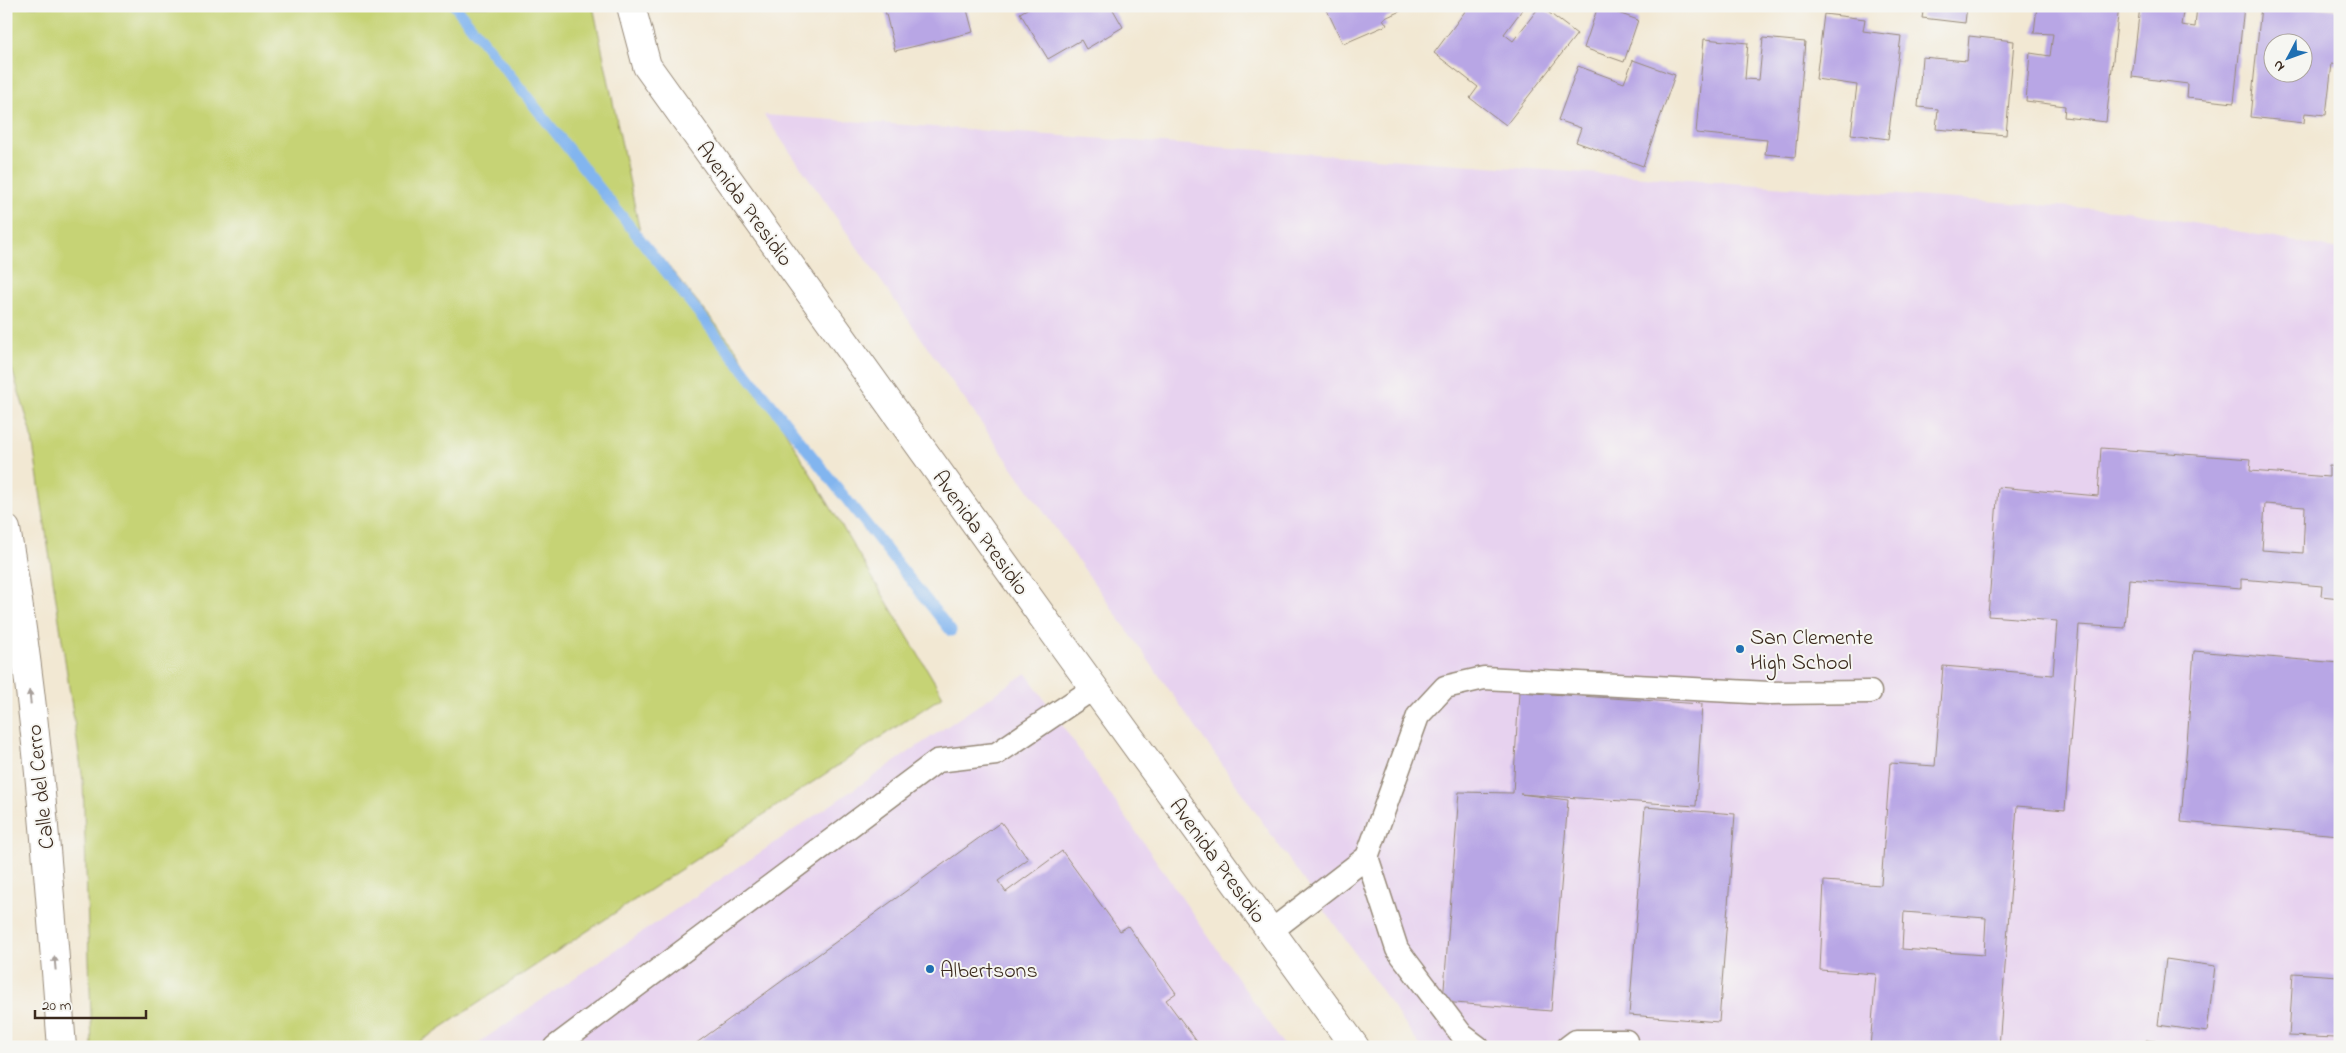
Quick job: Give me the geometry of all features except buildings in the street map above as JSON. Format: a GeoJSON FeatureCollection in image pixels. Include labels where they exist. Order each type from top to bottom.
{"type":"FeatureCollection","features":[{"type":"Feature","properties":{"kind":"street","name":"Avenida Presidio"},"geometry":{"type":"LineString","coordinates":[[631,6],[647,66],[1094,688],[1355,1047]]}},
{"type":"Feature","properties":{"kind":"street","name":"Calle del Cerro"},"geometry":{"type":"LineString","coordinates":[[6,529],[18,594],[45,832],[62,1047]]}},
{"type":"Feature","properties":{"kind":"lane"},"geometry":{"type":"LineString","coordinates":[[1271,931],[1367,857],[1418,716],[1445,686],[1484,678],[1769,693],[1870,692]]}},
{"type":"Feature","properties":{"kind":"lane"},"geometry":{"type":"LineString","coordinates":[[555,1047],[937,760],[996,754],[1094,688]]}},
{"type":"Feature","properties":{"kind":"lane"},"geometry":{"type":"LineString","coordinates":[[1367,857],[1397,949],[1462,1035],[1478,1047]]}},
{"type":"Feature","properties":{"kind":"lane"},"geometry":{"type":"LineString","coordinates":[[1568,1047],[1576,1041],[1626,1041]]}},
{"type":"Feature","properties":{"kind":"shaded area","name":"San Clemente High School"},"geometry":{"type":"Polygon","coordinates":[[[764,115],[2127,211],[2340,250],[2340,1047],[1421,1047],[764,115]]]}},
{"type":"Feature","properties":{"kind":"shaded area"},"geometry":{"type":"Polygon","coordinates":[[[1026,673],[1285,1047],[472,1047],[1026,673]]]}},
{"type":"Feature","properties":{"kind":"green space"},"geometry":{"type":"Polygon","coordinates":[[[6,6],[593,6],[640,232],[737,350],[943,696],[412,1047],[92,1047],[83,781],[31,431],[6,350],[6,6]]]}},
{"type":"Feature","properties":{"kind":"waterway"},"geometry":{"type":"LineString","coordinates":[[455,6],[951,631]]}},
{"type":"Feature","properties":{"kind":"place","name":"San Clemente High School"},"geometry":{"type":"Point","coordinates":[1740,649]}},
{"type":"Feature","properties":{"kind":"place","name":"Albertsons"},"geometry":{"type":"Point","coordinates":[930,969]}}]}
